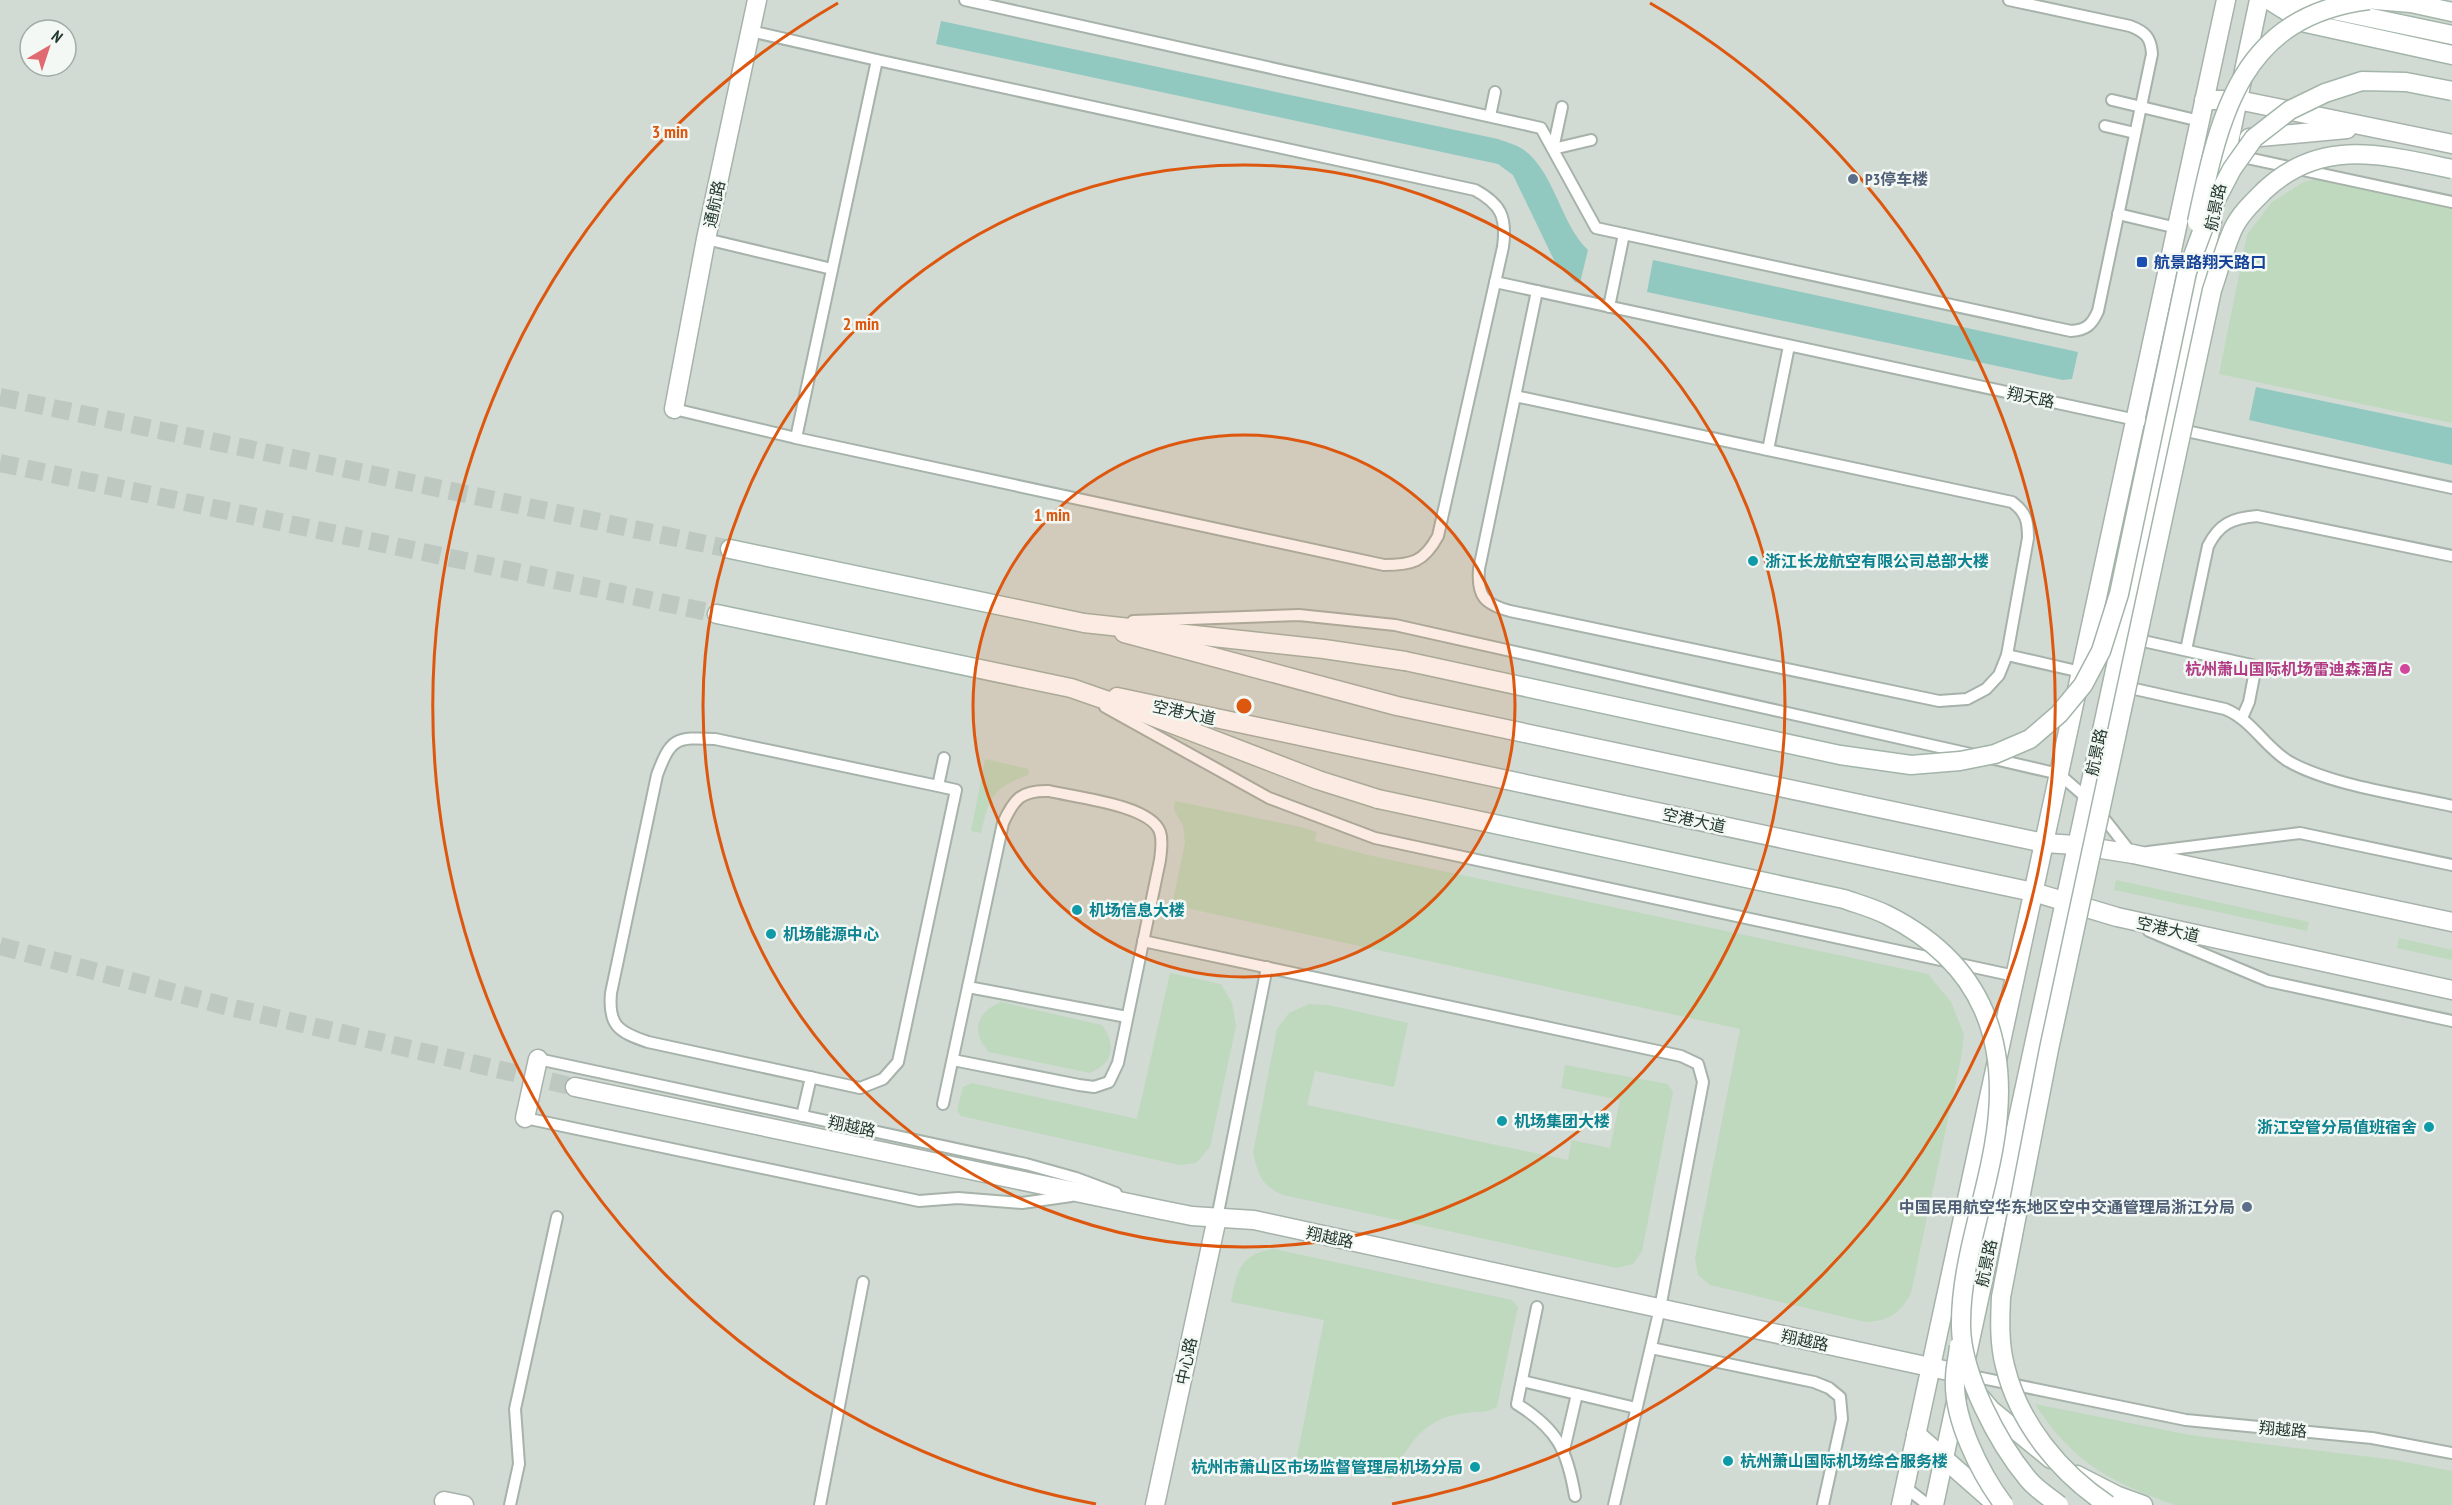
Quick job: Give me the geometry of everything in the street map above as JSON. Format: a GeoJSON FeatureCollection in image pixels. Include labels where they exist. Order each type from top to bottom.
{"type":"FeatureCollection","features":[{"type":"Feature","properties":{"kind":"street","name":"通航路"},"geometry":{"type":"LineString","coordinates":[[674,409],[706,239],[757,0]]}},
{"type":"Feature","properties":{"kind":"street","name":"航景路"},"geometry":{"type":"LineString","coordinates":[[1901,1505],[2226,0]]}},
{"type":"Feature","properties":{"kind":"street","name":"航景路"},"geometry":{"type":"LineString","coordinates":[[1934,1505],[2259,0]]}},
{"type":"Feature","properties":{"kind":"street"},"geometry":{"type":"LineString","coordinates":[[2269,0],[2306,23],[2452,56]]}},
{"type":"Feature","properties":{"kind":"street"},"geometry":{"type":"LineString","coordinates":[[2286,0],[2452,35]]}},
{"type":"Feature","properties":{"kind":"street"},"geometry":{"type":"LineString","coordinates":[[1084,622],[1324,649],[1405,662],[1840,755],[1911,765],[1960,761],[1995,754],[2030,739],[2059,714],[2083,685],[2101,651],[2119,594],[2212,152],[2224,115],[2240,80],[2260,52],[2282,32],[2307,16],[2341,3],[2369,0]]}},
{"type":"Feature","properties":{"kind":"street"},"geometry":{"type":"LineString","coordinates":[[2375,0],[2411,3],[2452,12]]}},
{"type":"Feature","properties":{"kind":"street"},"geometry":{"type":"LineString","coordinates":[[2187,272],[2209,213],[2232,169],[2254,138],[2290,110],[2325,93],[2362,81],[2406,82],[2452,91]]}},
{"type":"Feature","properties":{"kind":"street"},"geometry":{"type":"LineString","coordinates":[[2204,100],[2238,100],[2452,144]]}},
{"type":"Feature","properties":{"kind":"street"},"geometry":{"type":"LineString","coordinates":[[2198,127],[2229,140],[2373,128]]}},
{"type":"Feature","properties":{"kind":"street"},"geometry":{"type":"LineString","coordinates":[[2143,1505],[2113,1501],[2072,1478],[2046,1449],[2014,1394],[2005,1366],[2000,1329],[2001,1297],[2051,1038],[2212,290],[2234,228],[2251,204],[2273,183],[2294,168],[2318,158],[2347,153],[2383,154],[2452,169]]}},
{"type":"Feature","properties":{"kind":"street"},"geometry":{"type":"LineString","coordinates":[[730,549],[1084,622],[1397,705],[2044,843],[2076,844],[2133,854],[2452,922]]}},
{"type":"Feature","properties":{"kind":"street","name":"空港大道"},"geometry":{"type":"LineString","coordinates":[[717,614],[2033,892],[2065,900],[2117,918],[2452,990]]}},
{"type":"Feature","properties":{"kind":"street","name":"空港大道"},"geometry":{"type":"LineString","coordinates":[[1071,688],[1149,715],[1318,780],[1378,799],[1844,899],[1886,914],[1926,938],[1957,968],[1979,996],[1993,1033],[1999,1076],[1994,1144],[1963,1295],[1961,1329]]}},
{"type":"Feature","properties":{"kind":"street"},"geometry":{"type":"LineString","coordinates":[[525,1118],[538,1059]]}},
{"type":"Feature","properties":{"kind":"street","name":"翔越路"},"geometry":{"type":"LineString","coordinates":[[575,1087],[1192,1216],[1254,1220],[1962,1374]]}},
{"type":"Feature","properties":{"kind":"street","name":"中心路"},"geometry":{"type":"LineString","coordinates":[[1155,1505],[1217,1218]]}},
{"type":"Feature","properties":{"kind":"street"},"geometry":{"type":"LineString","coordinates":[[1961,1329],[1955,1380],[1959,1413],[1972,1449],[1991,1488],[2004,1505]]}},
{"type":"Feature","properties":{"kind":"street"},"geometry":{"type":"LineString","coordinates":[[1961,1329],[1970,1372],[1984,1410],[2005,1448],[2029,1480],[2059,1505]]}},
{"type":"Feature","properties":{"kind":"street"},"geometry":{"type":"LineString","coordinates":[[1962,1374],[1991,1410],[2049,1458],[2113,1501]]}},
{"type":"Feature","properties":{"kind":"street"},"geometry":{"type":"LineString","coordinates":[[1916,1434],[1997,1505]]}},
{"type":"Feature","properties":{"kind":"street"},"geometry":{"type":"LineString","coordinates":[[443,1503],[464,1505]]}},
{"type":"Feature","properties":{"kind":"lane"},"geometry":{"type":"LineString","coordinates":[[965,0],[997,3],[1542,128],[1596,228],[2071,331],[2083,330],[2093,322],[2098,311],[2152,54],[2151,40],[2142,31],[2009,0]]}},
{"type":"Feature","properties":{"kind":"lane"},"geometry":{"type":"LineString","coordinates":[[674,409],[796,438],[1384,565],[1405,565],[1419,560],[1431,550],[1438,536],[1495,282],[1505,231],[1502,214],[1492,199],[1476,190],[750,31]]}},
{"type":"Feature","properties":{"kind":"lane"},"geometry":{"type":"LineString","coordinates":[[796,438],[877,60]]}},
{"type":"Feature","properties":{"kind":"lane"},"geometry":{"type":"LineString","coordinates":[[1490,116],[1494,92]]}},
{"type":"Feature","properties":{"kind":"lane"},"geometry":{"type":"LineString","coordinates":[[2112,100],[2141,107],[2198,127]]}},
{"type":"Feature","properties":{"kind":"lane"},"geometry":{"type":"LineString","coordinates":[[1553,149],[1562,107]]}},
{"type":"Feature","properties":{"kind":"lane"},"geometry":{"type":"LineString","coordinates":[[2105,126],[2135,133]]}},
{"type":"Feature","properties":{"kind":"lane"},"geometry":{"type":"LineString","coordinates":[[1553,149],[1591,140]]}},
{"type":"Feature","properties":{"kind":"lane"},"geometry":{"type":"LineString","coordinates":[[2229,140],[2237,156],[2452,202]]}},
{"type":"Feature","properties":{"kind":"lane"},"geometry":{"type":"LineString","coordinates":[[2118,214],[2176,228]]}},
{"type":"Feature","properties":{"kind":"lane"},"geometry":{"type":"LineString","coordinates":[[1609,307],[1624,234]]}},
{"type":"Feature","properties":{"kind":"lane"},"geometry":{"type":"LineString","coordinates":[[706,239],[832,269]]}},
{"type":"Feature","properties":{"kind":"lane","name":"翔天路"},"geometry":{"type":"LineString","coordinates":[[1495,282],[2452,488]]}},
{"type":"Feature","properties":{"kind":"lane"},"geometry":{"type":"LineString","coordinates":[[1515,396],[2012,502],[2023,510],[2028,523],[2028,538],[2007,655],[1998,675],[1986,689],[1967,699],[1939,700],[1494,606],[1483,598],[1478,585],[1479,569],[1515,396],[1537,291]]}},
{"type":"Feature","properties":{"kind":"lane"},"geometry":{"type":"LineString","coordinates":[[1768,450],[1789,346]]}},
{"type":"Feature","properties":{"kind":"lane"},"geometry":{"type":"LineString","coordinates":[[2186,650],[2208,546],[2215,533],[2226,522],[2238,517],[2257,516],[2452,556]]}},
{"type":"Feature","properties":{"kind":"lane"},"geometry":{"type":"LineString","coordinates":[[1084,622],[1299,615],[1395,624],[2059,774],[2087,796],[2133,854],[2300,833],[2452,865]]}},
{"type":"Feature","properties":{"kind":"lane"},"geometry":{"type":"LineString","coordinates":[[2122,636],[2256,666],[2249,702],[2242,718]]}},
{"type":"Feature","properties":{"kind":"lane"},"geometry":{"type":"LineString","coordinates":[[2007,655],[2081,672]]}},
{"type":"Feature","properties":{"kind":"lane"},"geometry":{"type":"LineString","coordinates":[[2111,684],[2225,709],[2242,718],[2269,747],[2302,768],[2318,775],[2452,806]]}},
{"type":"Feature","properties":{"kind":"lane"},"geometry":{"type":"LineString","coordinates":[[1071,688],[1269,798],[1375,838],[2015,976]]}},
{"type":"Feature","properties":{"kind":"lane"},"geometry":{"type":"LineString","coordinates":[[715,738],[938,786],[956,790],[898,1062],[883,1079],[860,1088],[648,1042],[616,1026],[609,1012],[611,993],[657,775],[666,752],[676,741],[715,738]]}},
{"type":"Feature","properties":{"kind":"lane"},"geometry":{"type":"LineString","coordinates":[[938,786],[944,758]]}},
{"type":"Feature","properties":{"kind":"lane"},"geometry":{"type":"LineString","coordinates":[[943,1104],[1003,823],[1010,808],[1020,795],[1035,790],[1049,791],[1137,811],[1150,819],[1160,831],[1162,847],[1160,860],[1116,1070],[1108,1082],[1103,1086],[1079,1085],[953,1059]]}},
{"type":"Feature","properties":{"kind":"lane"},"geometry":{"type":"LineString","coordinates":[[2117,918],[2268,981],[2452,1022]]}},
{"type":"Feature","properties":{"kind":"lane"},"geometry":{"type":"LineString","coordinates":[[1143,941],[1681,1056],[1698,1064],[1703,1082],[1660,1308],[1614,1505]]}},
{"type":"Feature","properties":{"kind":"lane"},"geometry":{"type":"LineString","coordinates":[[1217,1218],[1267,968]]}},
{"type":"Feature","properties":{"kind":"lane"},"geometry":{"type":"LineString","coordinates":[[969,987],[1128,1017]]}},
{"type":"Feature","properties":{"kind":"lane","name":"翔越路"},"geometry":{"type":"LineString","coordinates":[[538,1059],[1026,1164],[1076,1178],[1162,1210]]}},
{"type":"Feature","properties":{"kind":"lane"},"geometry":{"type":"LineString","coordinates":[[802,1116],[811,1077]]}},
{"type":"Feature","properties":{"kind":"lane","name":"翔越路"},"geometry":{"type":"LineString","coordinates":[[525,1118],[919,1201],[958,1198],[1022,1203],[1084,1194]]}},
{"type":"Feature","properties":{"kind":"lane"},"geometry":{"type":"LineString","coordinates":[[510,1505],[519,1464],[515,1409],[557,1217]]}},
{"type":"Feature","properties":{"kind":"lane"},"geometry":{"type":"LineString","coordinates":[[820,1505],[863,1282]]}},
{"type":"Feature","properties":{"kind":"lane"},"geometry":{"type":"LineString","coordinates":[[1537,1307],[1517,1404],[1535,1415],[1550,1430],[1564,1450],[1575,1496]]}},
{"type":"Feature","properties":{"kind":"lane"},"geometry":{"type":"LineString","coordinates":[[1651,1347],[1814,1382],[1829,1388],[1840,1397],[1842,1419],[1824,1505]]}},
{"type":"Feature","properties":{"kind":"lane","name":"翔越路"},"geometry":{"type":"LineString","coordinates":[[1962,1374],[2186,1420],[2372,1438],[2452,1453]]}},
{"type":"Feature","properties":{"kind":"lane"},"geometry":{"type":"LineString","coordinates":[[1522,1381],[1636,1408]]}},
{"type":"Feature","properties":{"kind":"lane"},"geometry":{"type":"LineString","coordinates":[[1564,1450],[1577,1394]]}},
{"type":"Feature","properties":{"kind":"lane"},"geometry":{"type":"LineString","coordinates":[[1905,1487],[1928,1505]]}},
{"type":"Feature","properties":{"kind":"shaded area"},"geometry":{"type":"Polygon","coordinates":[[[0,0],[2452,0],[2452,1505],[0,1505],[0,0]]]}},
{"type":"Feature","properties":{"kind":"green space"},"geometry":{"type":"Polygon","coordinates":[[[2342,172],[2452,195],[2452,423],[2219,374],[2247,235],[2271,203],[2303,182],[2342,172]]]}},
{"type":"Feature","properties":{"kind":"green space"},"geometry":{"type":"Polygon","coordinates":[[[985,759],[1029,769],[1028,775],[1007,785],[994,796],[981,833],[971,831],[985,759]]]}},
{"type":"Feature","properties":{"kind":"green space"},"geometry":{"type":"Polygon","coordinates":[[[1175,801],[1301,827],[1317,832],[1315,841],[1372,856],[1928,974],[1951,1002],[1964,1034],[1961,1058],[1911,1293],[1903,1306],[1887,1318],[1865,1322],[1710,1285],[1698,1275],[1695,1258],[1740,1029],[1172,905],[1185,843],[1183,826],[1174,810],[1175,801]]]}},
{"type":"Feature","properties":{"kind":"green space"},"geometry":{"type":"Polygon","coordinates":[[[2116,880],[2309,922],[2307,931],[2114,890],[2116,880]]]}},
{"type":"Feature","properties":{"kind":"green space"},"geometry":{"type":"Polygon","coordinates":[[[2399,938],[2452,950],[2452,960],[2397,948],[2399,938]]]}},
{"type":"Feature","properties":{"kind":"green space"},"geometry":{"type":"Polygon","coordinates":[[[1170,973],[1221,984],[1232,1003],[1236,1026],[1210,1147],[1196,1163],[1179,1165],[961,1116],[957,1110],[963,1087],[972,1083],[1137,1119],[1170,973]]]}},
{"type":"Feature","properties":{"kind":"green space"},"geometry":{"type":"Polygon","coordinates":[[[1001,1002],[1102,1025],[1110,1040],[1108,1059],[1090,1073],[989,1052],[979,1037],[979,1023],[986,1011],[1001,1002]]]}},
{"type":"Feature","properties":{"kind":"green space"},"geometry":{"type":"Polygon","coordinates":[[[1309,1004],[1329,1005],[1408,1023],[1394,1087],[1315,1071],[1307,1105],[1568,1160],[1572,1140],[1610,1148],[1620,1100],[1561,1088],[1565,1065],[1668,1084],[1673,1092],[1642,1251],[1633,1264],[1617,1268],[1283,1195],[1265,1183],[1259,1174],[1253,1153],[1277,1029],[1289,1013],[1309,1004]]]}},
{"type":"Feature","properties":{"kind":"green space"},"geometry":{"type":"Polygon","coordinates":[[[1274,1249],[1512,1300],[1518,1307],[1497,1406],[1486,1411],[1452,1416],[1429,1426],[1419,1434],[1404,1454],[1392,1479],[1297,1457],[1324,1320],[1231,1302],[1235,1281],[1242,1266],[1254,1255],[1274,1249]]]}},
{"type":"Feature","properties":{"kind":"green space"},"geometry":{"type":"Polygon","coordinates":[[[2035,1404],[2190,1435],[2395,1460],[2452,1471],[2452,1505],[2175,1505],[2131,1488],[2095,1468],[2064,1441],[2035,1404]]]}},
{"type":"Feature","properties":{"kind":"water"},"geometry":{"type":"Polygon","coordinates":[[[941,21],[1498,139],[1515,145],[1535,160],[1578,239],[1588,250],[1580,283],[1575,282],[1554,260],[1513,175],[1498,164],[936,44],[941,21]]]}},
{"type":"Feature","properties":{"kind":"water"},"geometry":{"type":"Polygon","coordinates":[[[1653,260],[2078,352],[2072,379],[2063,380],[1647,292],[1653,260]]]}},
{"type":"Feature","properties":{"kind":"water"},"geometry":{"type":"Polygon","coordinates":[[[2256,387],[2452,428],[2452,465],[2249,420],[2256,387]]]}},
{"type":"Feature","properties":{"kind":"tunnel"},"geometry":{"type":"LineString","coordinates":[[0,397],[730,549]]}},
{"type":"Feature","properties":{"kind":"tunnel"},"geometry":{"type":"LineString","coordinates":[[0,463],[717,614]]}},
{"type":"Feature","properties":{"kind":"tunnel"},"geometry":{"type":"LineString","coordinates":[[0,946],[225,1006],[575,1087]]}},
{"type":"Feature","properties":{"kind":"place","name":"P3停车楼"},"geometry":{"type":"Point","coordinates":[1853,179]}},
{"type":"Feature","properties":{"kind":"place","name":"航景路翔天路口"},"geometry":{"type":"Point","coordinates":[2142,262]}},
{"type":"Feature","properties":{"kind":"place","name":"浙江长龙航空有限公司总部大楼"},"geometry":{"type":"Point","coordinates":[1753,561]}},
{"type":"Feature","properties":{"kind":"place","name":"杭州萧山国际机场雷迪森酒店"},"geometry":{"type":"Point","coordinates":[2405,669]}},
{"type":"Feature","properties":{"kind":"place","name":"机场信息大楼"},"geometry":{"type":"Point","coordinates":[1077,910]}},
{"type":"Feature","properties":{"kind":"place","name":"机场能源中心"},"geometry":{"type":"Point","coordinates":[771,934]}},
{"type":"Feature","properties":{"kind":"place","name":"机场集团大楼"},"geometry":{"type":"Point","coordinates":[1502,1121]}},
{"type":"Feature","properties":{"kind":"place","name":"浙江空管分局值班宿舍"},"geometry":{"type":"Point","coordinates":[2429,1127]}},
{"type":"Feature","properties":{"kind":"place","name":"中国民用航空华东地区空中交通管理局浙江分局"},"geometry":{"type":"Point","coordinates":[2247,1207]}},
{"type":"Feature","properties":{"kind":"place","name":"杭州萧山国际机场综合服务楼"},"geometry":{"type":"Point","coordinates":[1728,1461]}},
{"type":"Feature","properties":{"kind":"place","name":"杭州市萧山区市场监督管理局机场分局"},"geometry":{"type":"Point","coordinates":[1475,1467]}}]}
